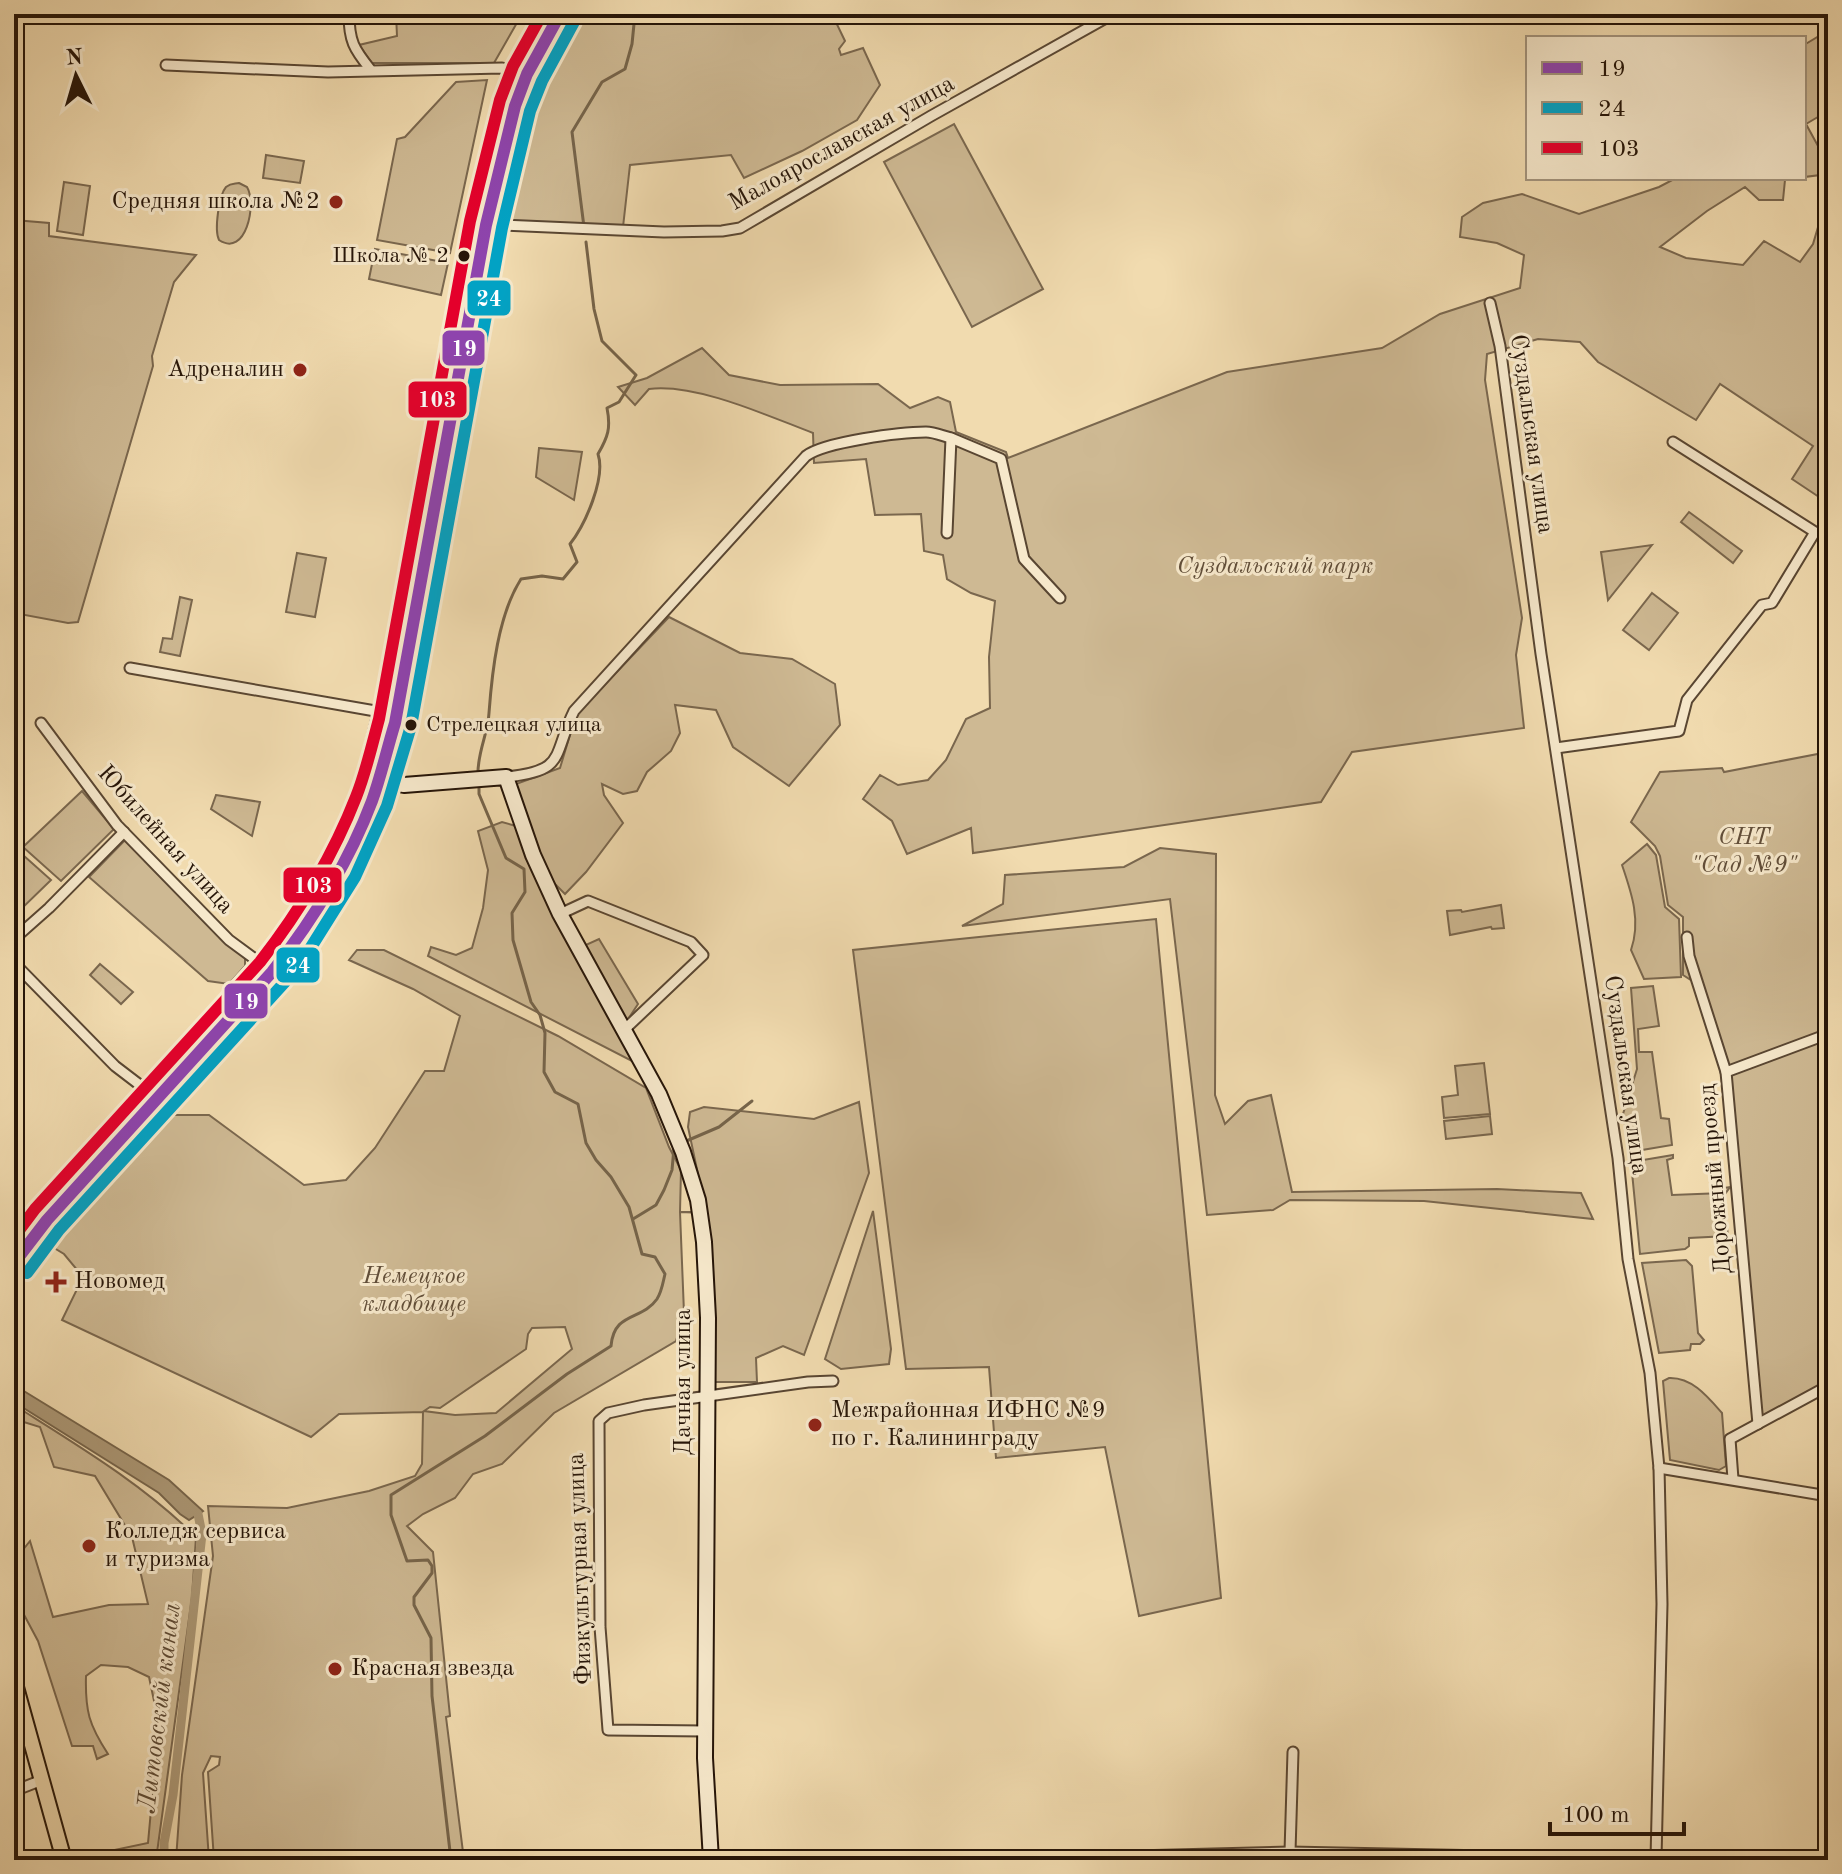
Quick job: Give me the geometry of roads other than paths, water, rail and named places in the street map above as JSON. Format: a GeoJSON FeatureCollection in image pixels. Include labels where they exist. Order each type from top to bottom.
{"type":"FeatureCollection","features":[{"type":"Feature","properties":{"kind":"main road"},"geometry":{"type":"LineString","coordinates":[[14,1263],[47,1220],[267,968],[329,864],[359,796],[372,780],[395,723],[472,291],[491,143],[546,14]]}},
{"type":"Feature","properties":{"kind":"main road"},"geometry":{"type":"LineString","coordinates":[[520,72],[560,14]]}},
{"type":"Feature","properties":{"kind":"main road"},"geometry":{"type":"LineString","coordinates":[[372,780],[381,712],[435,438],[456,308],[480,223]]}},
{"type":"Feature","properties":{"kind":"main road"},"geometry":{"type":"LineString","coordinates":[[14,1245],[149,1092],[267,968]]}},
{"type":"Feature","properties":{"kind":"main road"},"geometry":{"type":"LineString","coordinates":[[14,1680],[64,1860]]}},
{"type":"Feature","properties":{"kind":"street"},"geometry":{"type":"LineString","coordinates":[[349,14],[349,35],[370,69]]}},
{"type":"Feature","properties":{"kind":"street","name":"Малоярославская улица"},"geometry":{"type":"LineString","coordinates":[[480,223],[664,232],[740,228],[919,122],[1113,14]]}},
{"type":"Feature","properties":{"kind":"street"},"geometry":{"type":"LineString","coordinates":[[166,65],[328,72],[370,69],[520,72]]}},
{"type":"Feature","properties":{"kind":"street","name":"Суздальская улица"},"geometry":{"type":"LineString","coordinates":[[1490,303],[1500,346],[1618,1158],[1628,1259],[1650,1373],[1659,1468],[1662,1604],[1656,1859]]}},
{"type":"Feature","properties":{"kind":"street"},"geometry":{"type":"LineString","coordinates":[[372,780],[404,785],[522,775],[551,766],[558,758],[574,711],[806,456],[815,449],[832,444],[928,432],[1001,459],[1024,559],[1060,598]]}},
{"type":"Feature","properties":{"kind":"street"},"geometry":{"type":"LineString","coordinates":[[947,533],[951,438]]}},
{"type":"Feature","properties":{"kind":"street"},"geometry":{"type":"LineString","coordinates":[[1556,748],[1679,731],[1687,700],[1762,605],[1772,603],[1815,532],[1673,442]]}},
{"type":"Feature","properties":{"kind":"street"},"geometry":{"type":"LineString","coordinates":[[130,668],[381,712]]}},
{"type":"Feature","properties":{"kind":"street","name":"Юбилейная улица"},"geometry":{"type":"LineString","coordinates":[[41,723],[90,792],[124,832],[229,940],[267,968]]}},
{"type":"Feature","properties":{"kind":"street"},"geometry":{"type":"LineString","coordinates":[[506,777],[533,855],[560,914],[588,901],[691,942],[703,955],[624,1030]]}},
{"type":"Feature","properties":{"kind":"street"},"geometry":{"type":"LineString","coordinates":[[14,939],[124,832]]}},
{"type":"Feature","properties":{"kind":"street","name":"Дачная улица"},"geometry":{"type":"LineString","coordinates":[[560,914],[659,1094],[696,1191],[704,1242],[708,1318],[705,1731],[711,1860]]}},
{"type":"Feature","properties":{"kind":"street","name":"Дорожный проезд"},"geometry":{"type":"LineString","coordinates":[[1687,937],[1689,956],[1726,1072],[1758,1424]]}},
{"type":"Feature","properties":{"kind":"street"},"geometry":{"type":"LineString","coordinates":[[14,963],[115,1066],[149,1092]]}},
{"type":"Feature","properties":{"kind":"street"},"geometry":{"type":"LineString","coordinates":[[1726,1072],[1828,1034]]}},
{"type":"Feature","properties":{"kind":"street"},"geometry":{"type":"LineString","coordinates":[[706,1398],[833,1381]]}},
{"type":"Feature","properties":{"kind":"street"},"geometry":{"type":"LineString","coordinates":[[1733,1479],[1730,1439],[1828,1386]]}},
{"type":"Feature","properties":{"kind":"street","name":"Физкультурная улица"},"geometry":{"type":"LineString","coordinates":[[705,1731],[608,1730],[600,1627],[598,1426],[602,1416],[608,1413],[706,1398]]}},
{"type":"Feature","properties":{"kind":"street"},"geometry":{"type":"LineString","coordinates":[[1659,1468],[1828,1496]]}},
{"type":"Feature","properties":{"kind":"street"},"geometry":{"type":"LineString","coordinates":[[1290,1852],[1293,1752]]}},
{"type":"Feature","properties":{"kind":"street"},"geometry":{"type":"LineString","coordinates":[[14,1791],[42,1780]]}},
{"type":"Feature","properties":{"kind":"street"},"geometry":{"type":"LineString","coordinates":[[972,1860],[1290,1852],[1697,1860]]}},
{"type":"Feature","properties":{"kind":"waterway"},"geometry":{"type":"LineString","coordinates":[[584,227],[572,132],[602,82],[625,69],[632,44],[635,14]]}},
{"type":"Feature","properties":{"kind":"waterway"},"geometry":{"type":"LineString","coordinates":[[478,775],[494,662],[513,593],[521,579],[542,576],[563,579],[577,562],[570,544],[588,514],[597,488],[598,454],[609,427],[607,408],[619,402],[636,375],[602,341],[594,309],[586,242]]}},
{"type":"Feature","properties":{"kind":"waterway"},"geometry":{"type":"LineString","coordinates":[[451,1860],[432,1696],[431,1638],[414,1605],[414,1597],[432,1573],[432,1566],[428,1560],[407,1561],[391,1515],[391,1495],[485,1436],[567,1374],[611,1346],[617,1327],[657,1299],[665,1274],[655,1257],[642,1254],[629,1207],[586,1143],[578,1104],[555,1092],[544,1072],[545,1033],[540,1015],[531,1002],[513,940],[512,913],[525,892],[524,869],[506,858],[479,794],[479,783]]}},
{"type":"Feature","properties":{"kind":"waterway"},"geometry":{"type":"LineString","coordinates":[[684,1142],[719,1127],[752,1101]]}},
{"type":"Feature","properties":{"kind":"waterway"},"geometry":{"type":"LineString","coordinates":[[633,1219],[656,1205],[672,1170],[674,1148],[677,1146]]}},
{"type":"Feature","properties":{"kind":"waterway","name":"Литовский канал"},"geometry":{"type":"LineString","coordinates":[[164,1860],[202,1534],[198,1514]]}},
{"type":"Feature","properties":{"kind":"place","name":"Средняя школа №2"},"geometry":{"type":"Point","coordinates":[336,202]}},
{"type":"Feature","properties":{"kind":"place","name":"Школа № 2"},"geometry":{"type":"Point","coordinates":[464,256]}},
{"type":"Feature","properties":{"kind":"place","name":"Адреналин"},"geometry":{"type":"Point","coordinates":[300,370]}},
{"type":"Feature","properties":{"kind":"place","name":"Стрелецкая улица"},"geometry":{"type":"Point","coordinates":[411,725]}},
{"type":"Feature","properties":{"kind":"place","name":"Новомед"},"geometry":{"type":"Point","coordinates":[56,1282]}},
{"type":"Feature","properties":{"kind":"place","name":"Межрайонная ИФНС №9 по г. Калининграду"},"geometry":{"type":"Point","coordinates":[815,1425]}},
{"type":"Feature","properties":{"kind":"place","name":"Колледж сервиса и туризма"},"geometry":{"type":"Point","coordinates":[89,1546]}},
{"type":"Feature","properties":{"kind":"place","name":"Красная звезда"},"geometry":{"type":"Point","coordinates":[335,1669]}},
{"type":"Feature","properties":{"kind":"park label","name":"Суздальский парк"},"geometry":{"type":"Point","coordinates":[1275,567]}},
{"type":"Feature","properties":{"kind":"park label","name":"СНТ \"Сад №9\""},"geometry":{"type":"Point","coordinates":[1744,852]}},
{"type":"Feature","properties":{"kind":"park label","name":"Немецкое кладбище"},"geometry":{"type":"Point","coordinates":[414,1291]}}]}
